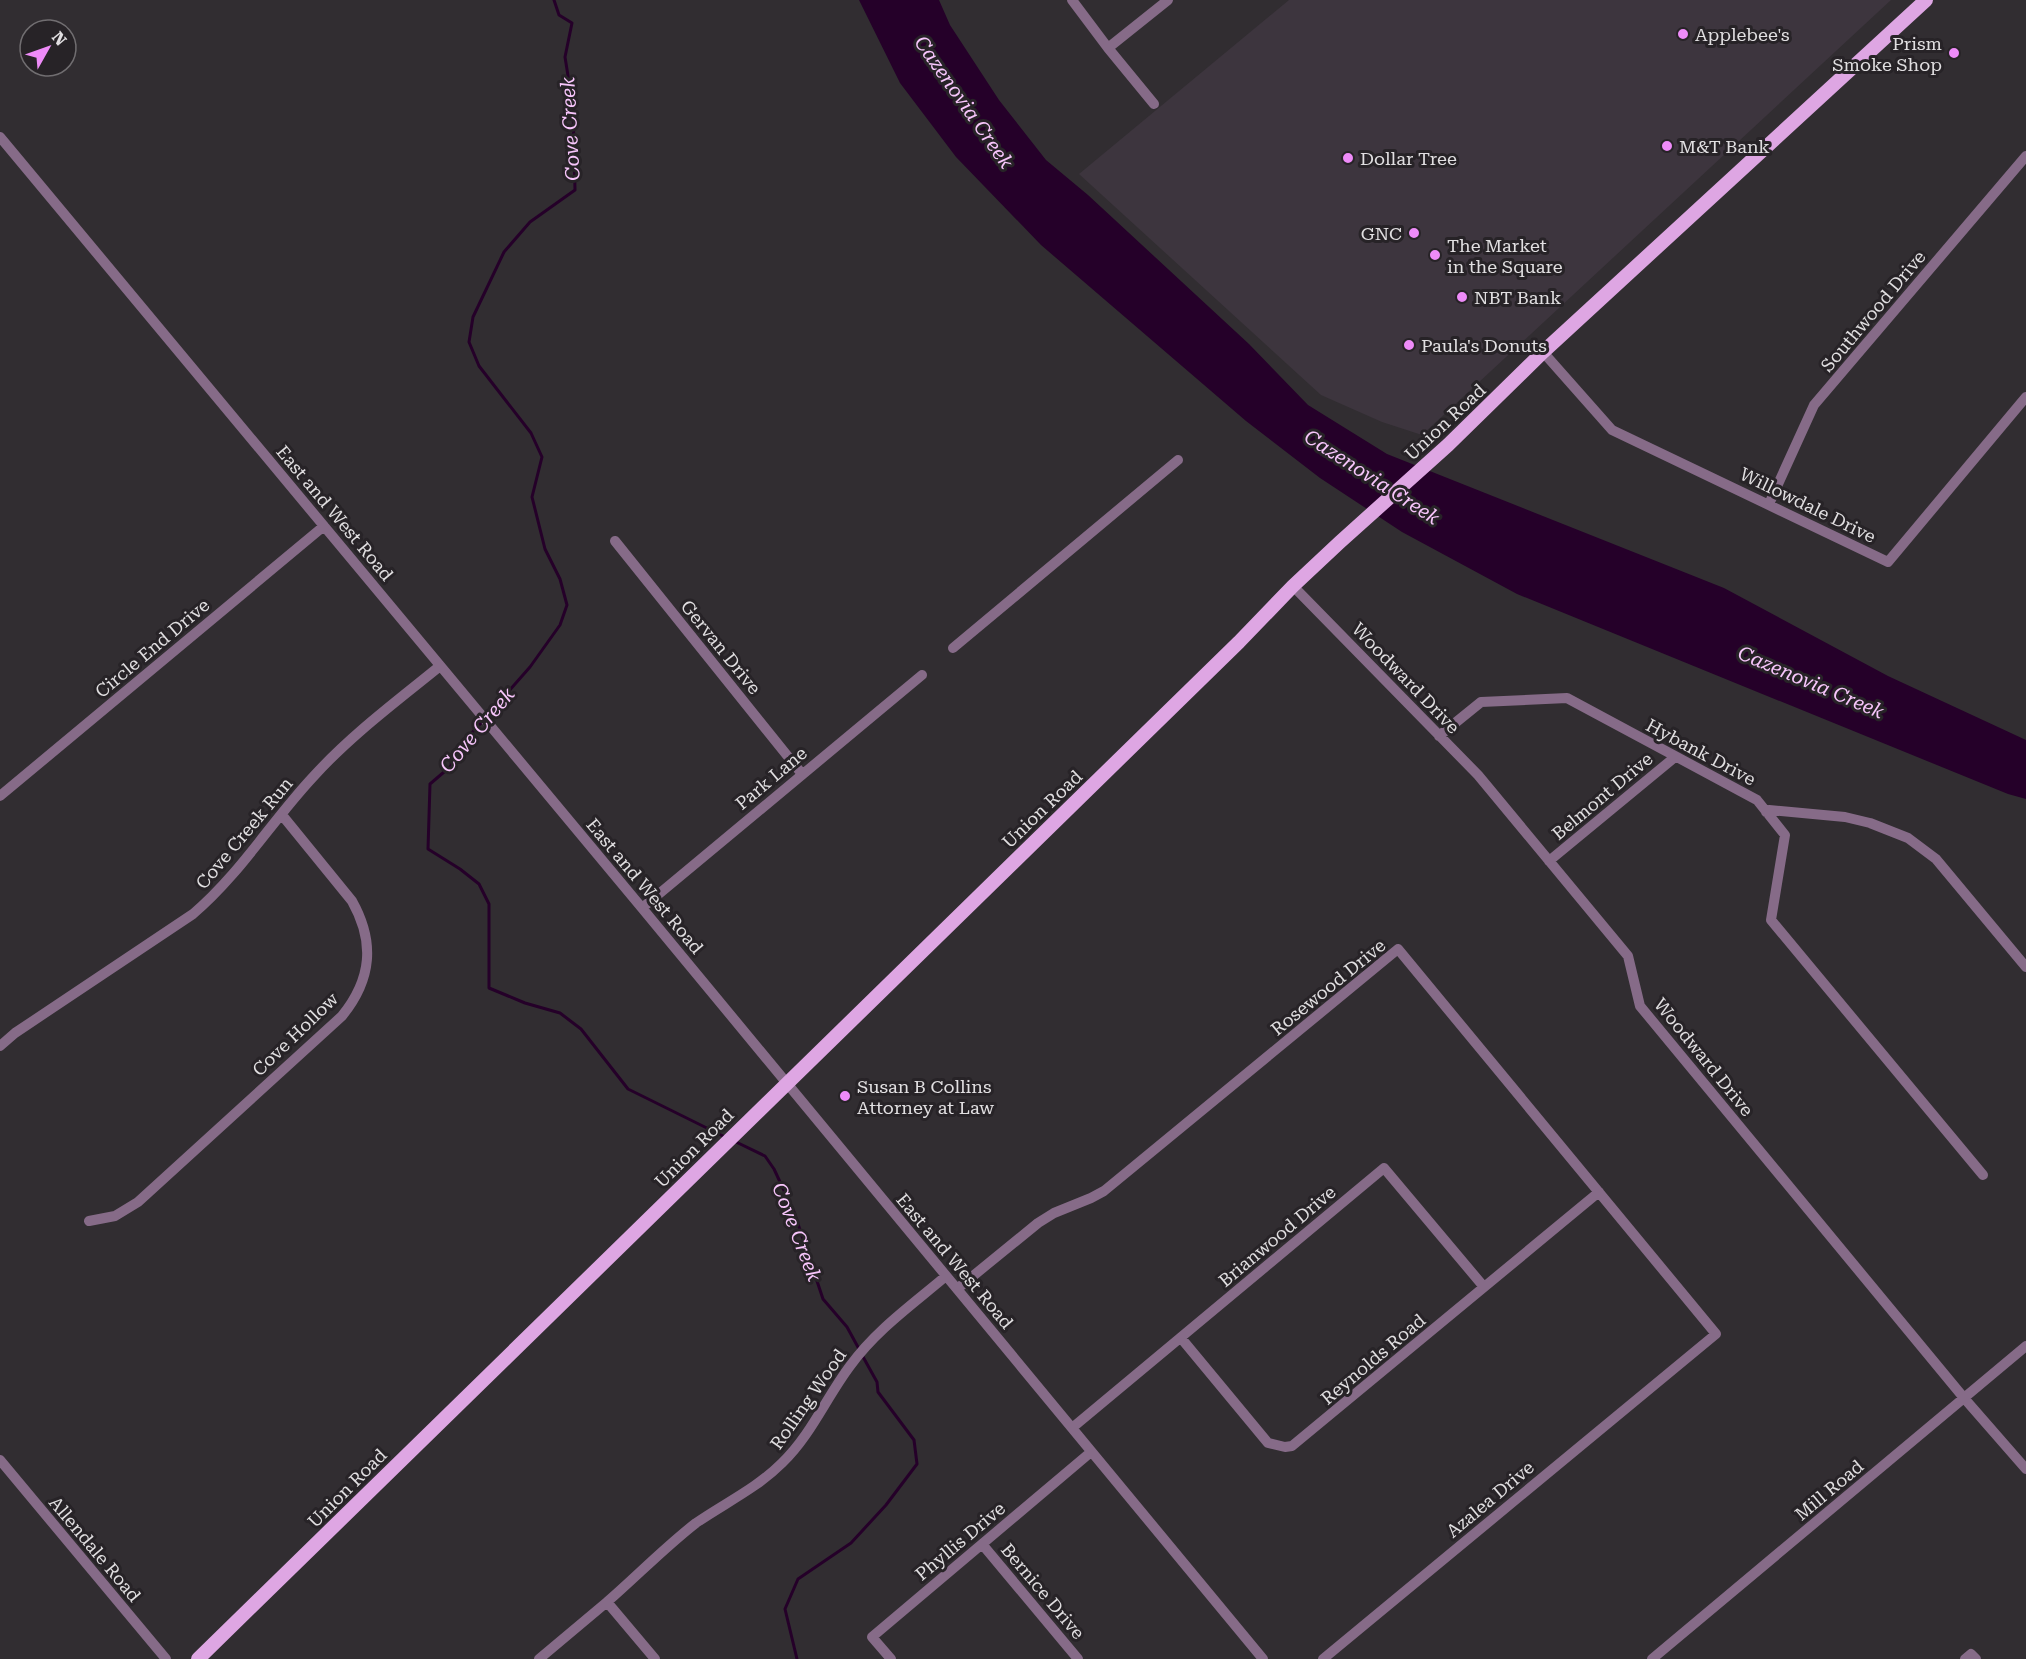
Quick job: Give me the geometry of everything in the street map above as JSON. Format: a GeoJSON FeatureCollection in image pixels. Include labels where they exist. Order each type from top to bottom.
{"type":"FeatureCollection","features":[{"type":"Feature","properties":{"kind":"main road","name":"Union Road"},"geometry":{"type":"LineString","coordinates":[[198,1659],[1231,651],[1293,586],[1448,445],[1543,352],[1926,0]]}},
{"type":"Feature","properties":{"kind":"street"},"geometry":{"type":"LineString","coordinates":[[1072,0],[1154,104]]}},
{"type":"Feature","properties":{"kind":"street"},"geometry":{"type":"LineString","coordinates":[[1108,48],[1168,0]]}},
{"type":"Feature","properties":{"kind":"street","name":"East and West Road"},"geometry":{"type":"LineString","coordinates":[[0,137],[1263,1659]]}},
{"type":"Feature","properties":{"kind":"street","name":"Southwood Drive"},"geometry":{"type":"LineString","coordinates":[[1769,504],[1814,405],[2026,156]]}},
{"type":"Feature","properties":{"kind":"street","name":"Willowdale Drive"},"geometry":{"type":"LineString","coordinates":[[1543,352],[1612,430],[1888,562],[2026,397]]}},
{"type":"Feature","properties":{"kind":"street"},"geometry":{"type":"LineString","coordinates":[[953,648],[1178,460]]}},
{"type":"Feature","properties":{"kind":"street","name":"Circle End Drive"},"geometry":{"type":"LineString","coordinates":[[0,796],[324,526]]}},
{"type":"Feature","properties":{"kind":"street","name":"Gervan Drive"},"geometry":{"type":"LineString","coordinates":[[615,541],[802,774]]}},
{"type":"Feature","properties":{"kind":"street","name":"Woodward Drive"},"geometry":{"type":"LineString","coordinates":[[1293,586],[1478,775],[1628,956],[1640,1006],[1964,1398],[2026,1469]]}},
{"type":"Feature","properties":{"kind":"street","name":"Cove Creek Run"},"geometry":{"type":"LineString","coordinates":[[0,1046],[15,1033],[192,914],[229,880],[311,779],[341,749],[440,666]]}},
{"type":"Feature","properties":{"kind":"street","name":"Park Lane"},"geometry":{"type":"LineString","coordinates":[[642,908],[922,675]]}},
{"type":"Feature","properties":{"kind":"street","name":"Hybank Drive"},"geometry":{"type":"LineString","coordinates":[[1439,736],[1481,702],[1567,698],[1757,800],[1785,835],[1771,920],[1983,1175]]}},
{"type":"Feature","properties":{"kind":"street","name":"Belmont Drive"},"geometry":{"type":"LineString","coordinates":[[1549,861],[1675,757]]}},
{"type":"Feature","properties":{"kind":"street"},"geometry":{"type":"LineString","coordinates":[[1766,812],[1769,810],[1845,817],[1885,828],[1908,838],[1936,859],[2026,967]]}},
{"type":"Feature","properties":{"kind":"street","name":"Cove Hollow"},"geometry":{"type":"LineString","coordinates":[[89,1221],[115,1216],[138,1202],[342,1016],[358,993],[366,967],[368,949],[360,915],[352,901],[282,814]]}},
{"type":"Feature","properties":{"kind":"street","name":"Rosewood Drive"},"geometry":{"type":"LineString","coordinates":[[957,1289],[1038,1223],[1054,1213],[1104,1191],[1398,949],[1716,1334],[1678,1365]]}},
{"type":"Feature","properties":{"kind":"street","name":"Brianwood Drive"},"geometry":{"type":"LineString","coordinates":[[1072,1428],[1384,1168],[1484,1287]]}},
{"type":"Feature","properties":{"kind":"street","name":"Reynolds Road"},"geometry":{"type":"LineString","coordinates":[[1181,1338],[1268,1443],[1285,1447],[1292,1446],[1599,1192]]}},
{"type":"Feature","properties":{"kind":"street","name":"Rolling Wood"},"geometry":{"type":"LineString","coordinates":[[539,1659],[697,1523],[751,1488],[782,1464],[808,1433],[848,1368],[864,1348],[877,1334],[946,1276]]}},
{"type":"Feature","properties":{"kind":"street","name":"Mill Road"},"geometry":{"type":"LineString","coordinates":[[1652,1659],[2026,1347]]}},
{"type":"Feature","properties":{"kind":"street","name":"Azalea Drive"},"geometry":{"type":"LineString","coordinates":[[1323,1659],[1678,1365]]}},
{"type":"Feature","properties":{"kind":"street","name":"Phyllis Drive"},"geometry":{"type":"LineString","coordinates":[[891,1659],[872,1637],[1091,1452]]}},
{"type":"Feature","properties":{"kind":"street","name":"Allendale Road"},"geometry":{"type":"LineString","coordinates":[[0,1460],[165,1659]]}},
{"type":"Feature","properties":{"kind":"street","name":"Bernice Drive"},"geometry":{"type":"LineString","coordinates":[[982,1544],[1078,1659]]}},
{"type":"Feature","properties":{"kind":"street"},"geometry":{"type":"LineString","coordinates":[[607,1602],[655,1659]]}},
{"type":"Feature","properties":{"kind":"street"},"geometry":{"type":"LineString","coordinates":[[1965,1659],[1971,1654],[1976,1659]]}},
{"type":"Feature","properties":{"kind":"shaded area"},"geometry":{"type":"Polygon","coordinates":[[[1289,0],[1891,0],[1422,435],[1382,422],[1321,395],[1079,174],[1289,0]]]}},
{"type":"Feature","properties":{"kind":"water","name":"Cazenovia Creek"},"geometry":{"type":"Polygon","coordinates":[[[859,0],[939,0],[950,25],[999,100],[1046,160],[1088,195],[1249,344],[1308,405],[1387,454],[1724,588],[1888,676],[2026,740],[2026,799],[2008,794],[1517,594],[1402,532],[1320,478],[1246,421],[1041,245],[956,157],[900,83],[859,0]]]}},
{"type":"Feature","properties":{"kind":"waterway","name":"Cove Creek"},"geometry":{"type":"LineString","coordinates":[[487,716],[530,667],[560,625],[567,605],[560,579],[545,549],[532,497],[542,457],[531,433],[479,366],[469,342],[473,317],[504,252],[530,222],[575,190],[573,107],[565,57],[572,23],[559,15],[554,0]]}},
{"type":"Feature","properties":{"kind":"waterway","name":"Cove Creek"},"geometry":{"type":"LineString","coordinates":[[483,721],[452,754],[451,766],[430,784],[428,849],[479,884],[489,904],[489,988],[525,1003],[560,1013],[581,1029],[628,1089],[725,1137]]}},
{"type":"Feature","properties":{"kind":"waterway","name":"Cove Creek"},"geometry":{"type":"LineString","coordinates":[[734,1141],[765,1156],[774,1169],[794,1212],[823,1299],[847,1327],[859,1349]]}},
{"type":"Feature","properties":{"kind":"waterway","name":"Cove Creek"},"geometry":{"type":"LineString","coordinates":[[797,1659],[785,1609],[798,1579],[851,1543],[886,1505],[917,1464],[914,1440],[878,1392],[877,1382],[862,1355]]}},
{"type":"Feature","properties":{"kind":"place","name":"Applebee's"},"geometry":{"type":"Point","coordinates":[1683,34]}},
{"type":"Feature","properties":{"kind":"place","name":"Prism Smoke Shop"},"geometry":{"type":"Point","coordinates":[1954,53]}},
{"type":"Feature","properties":{"kind":"place","name":"M&T Bank"},"geometry":{"type":"Point","coordinates":[1667,146]}},
{"type":"Feature","properties":{"kind":"place","name":"Dollar Tree"},"geometry":{"type":"Point","coordinates":[1348,158]}},
{"type":"Feature","properties":{"kind":"place","name":"GNC"},"geometry":{"type":"Point","coordinates":[1414,233]}},
{"type":"Feature","properties":{"kind":"place","name":"The Market in the Square"},"geometry":{"type":"Point","coordinates":[1435,255]}},
{"type":"Feature","properties":{"kind":"place","name":"NBT Bank"},"geometry":{"type":"Point","coordinates":[1462,297]}},
{"type":"Feature","properties":{"kind":"place","name":"Paula's Donuts"},"geometry":{"type":"Point","coordinates":[1409,345]}},
{"type":"Feature","properties":{"kind":"place","name":"Susan B Collins Attorney at Law"},"geometry":{"type":"Point","coordinates":[845,1096]}}]}
